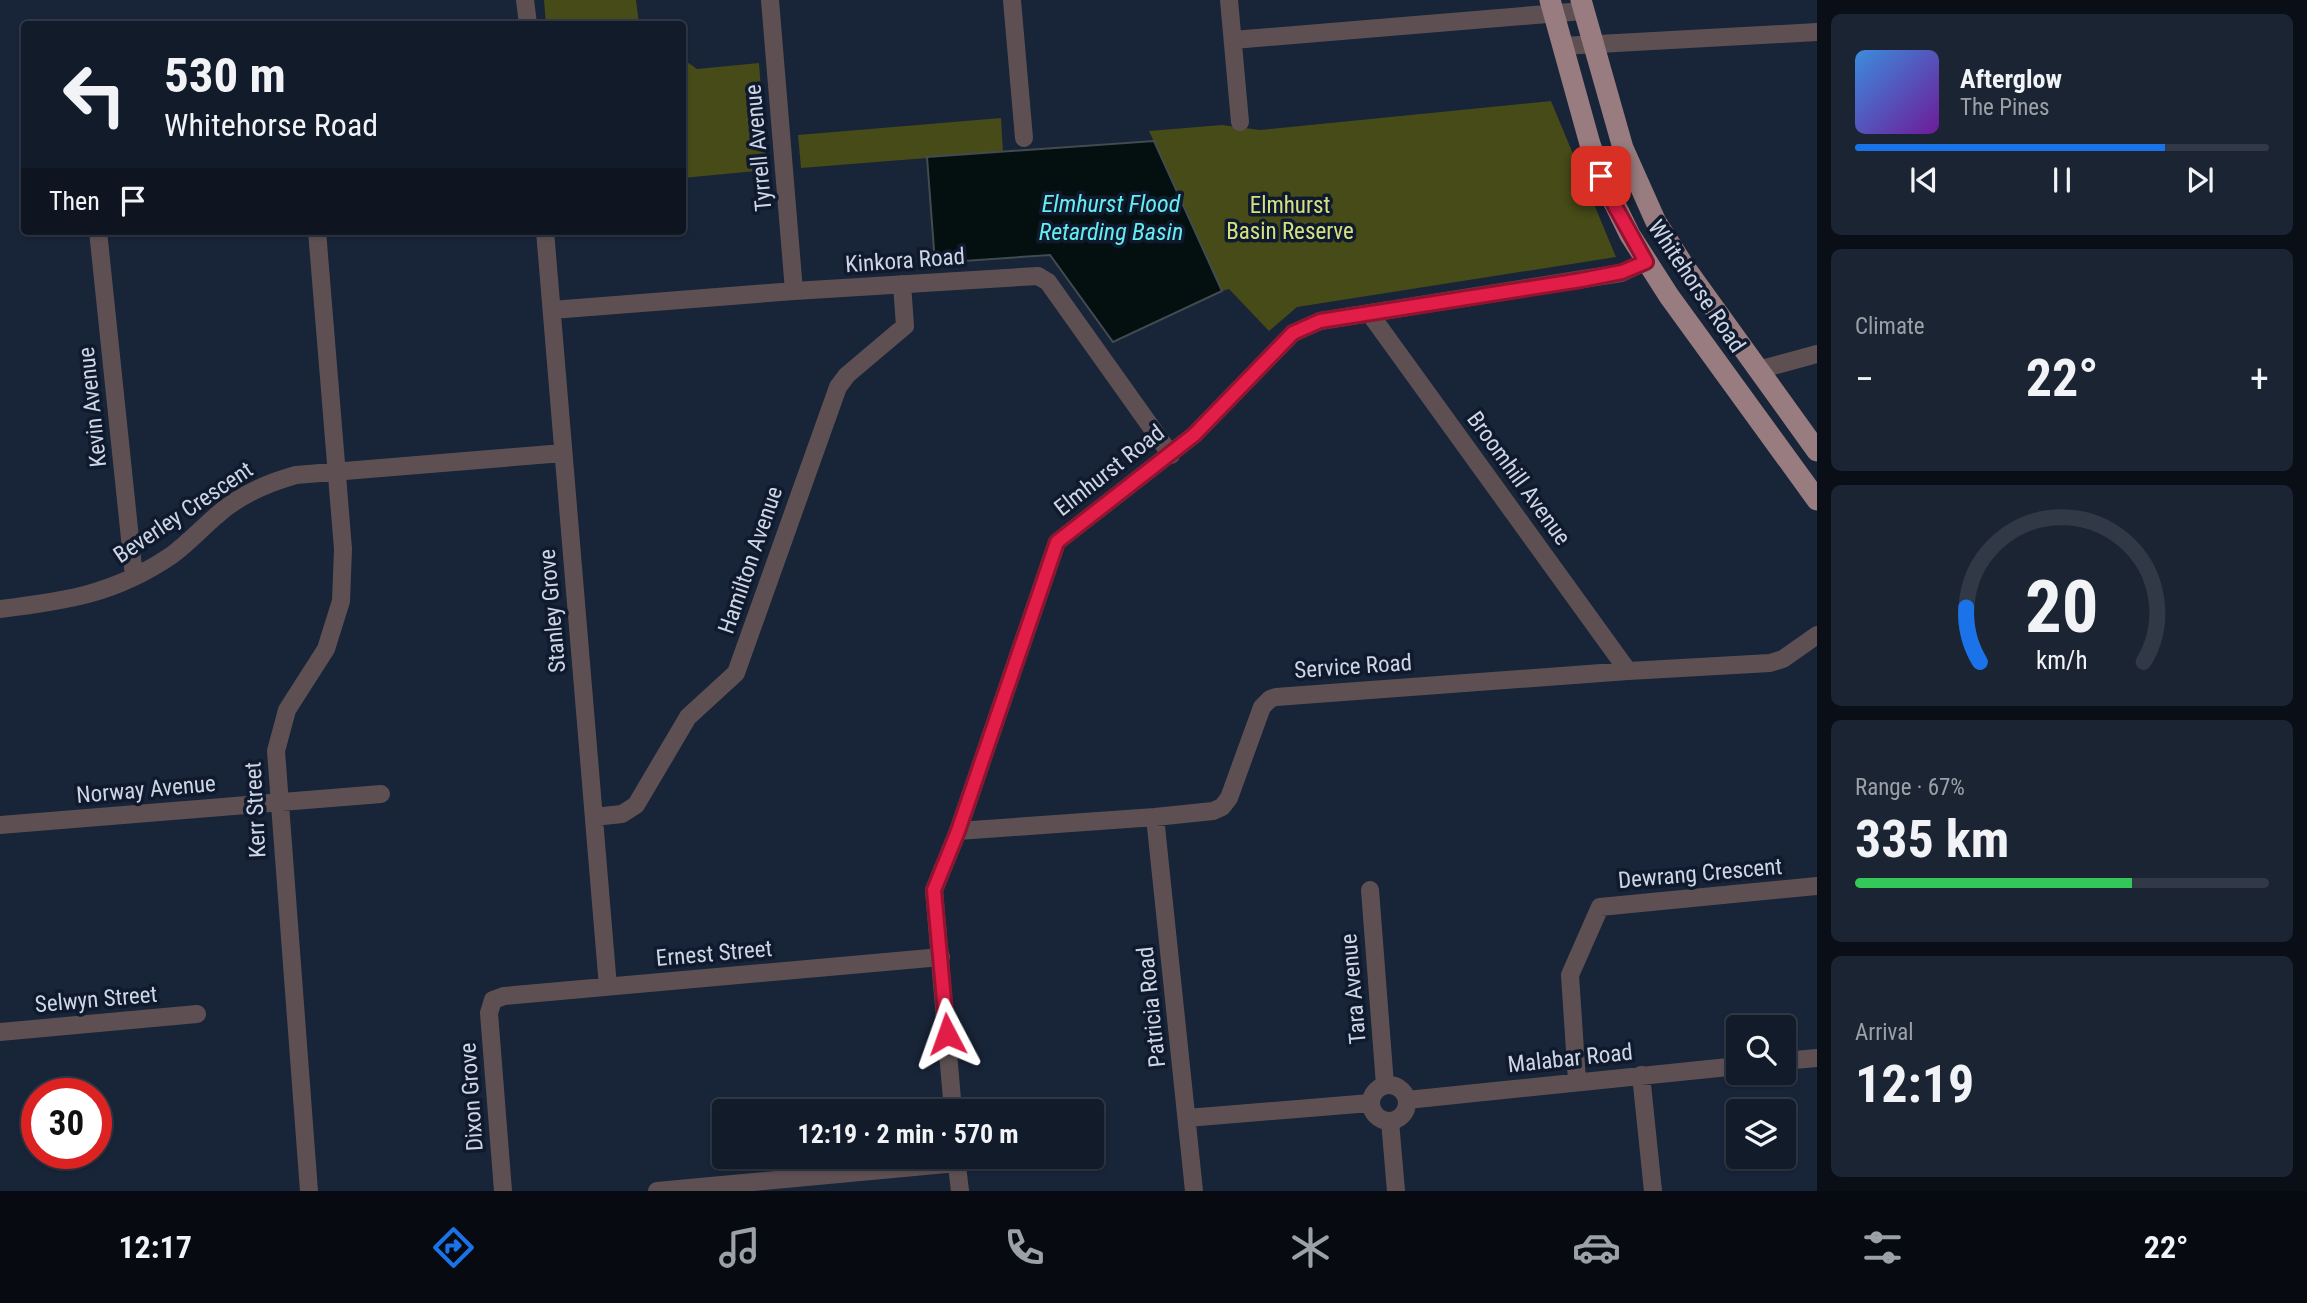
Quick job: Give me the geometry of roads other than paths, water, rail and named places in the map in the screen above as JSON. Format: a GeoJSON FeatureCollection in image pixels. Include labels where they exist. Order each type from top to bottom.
{"type":"FeatureCollection","features":[{"type":"Feature","properties":{"kind":"main road","name":"Whitehorse Road"},"geometry":{"type":"LineString","coordinates":[[1582,5],[1623,148],[1656,222],[1686,269],[1817,451]]}},
{"type":"Feature","properties":{"kind":"main road","name":"Whitehorse Road"},"geometry":{"type":"LineString","coordinates":[[1552,7],[1601,176],[1615,206],[1646,262],[1817,500]]}},
{"type":"Feature","properties":{"kind":"street"},"geometry":{"type":"LineString","coordinates":[[525,0],[528,21]]}},
{"type":"Feature","properties":{"kind":"street","name":"Tyrrell Avenue"},"geometry":{"type":"LineString","coordinates":[[770,0],[794,291]]}},
{"type":"Feature","properties":{"kind":"street"},"geometry":{"type":"LineString","coordinates":[[1012,0],[1024,138]]}},
{"type":"Feature","properties":{"kind":"street"},"geometry":{"type":"LineString","coordinates":[[1229,0],[1240,122]]}},
{"type":"Feature","properties":{"kind":"street"},"geometry":{"type":"LineString","coordinates":[[1233,40],[1582,5]]}},
{"type":"Feature","properties":{"kind":"street"},"geometry":{"type":"LineString","coordinates":[[1562,46],[1817,32]]}},
{"type":"Feature","properties":{"kind":"street","name":"Kevin Avenue"},"geometry":{"type":"LineString","coordinates":[[98,235],[134,577]]}},
{"type":"Feature","properties":{"kind":"street","name":"Kerr Street"},"geometry":{"type":"LineString","coordinates":[[309,1191],[276,751],[287,710],[326,649],[341,601],[343,549],[317,235]]}},
{"type":"Feature","properties":{"kind":"street","name":"Stanley Grove"},"geometry":{"type":"LineString","coordinates":[[545,235],[608,987]]}},
{"type":"Feature","properties":{"kind":"street","name":"Elmhurst Road"},"geometry":{"type":"LineString","coordinates":[[952,1099],[934,890],[958,831],[1057,542],[1171,456],[1293,333],[1320,321],[1622,272],[1646,262]]}},
{"type":"Feature","properties":{"kind":"street","name":"Kinkora Road"},"geometry":{"type":"LineString","coordinates":[[552,310],[1038,276],[1048,282],[1171,456]]}},
{"type":"Feature","properties":{"kind":"street","name":"Hamilton Avenue"},"geometry":{"type":"LineString","coordinates":[[594,817],[622,814],[636,805],[688,717],[736,673],[838,387],[848,375],[905,326],[902,284]]}},
{"type":"Feature","properties":{"kind":"street","name":"Broomhill Avenue"},"geometry":{"type":"LineString","coordinates":[[1370,314],[1628,671]]}},
{"type":"Feature","properties":{"kind":"street"},"geometry":{"type":"LineString","coordinates":[[1758,370],[1817,354]]}},
{"type":"Feature","properties":{"kind":"street","name":"Beverley Crescent"},"geometry":{"type":"LineString","coordinates":[[0,609],[63,600],[110,589],[174,553],[215,516],[264,484],[296,474],[563,453]]}},
{"type":"Feature","properties":{"kind":"street","name":"Service Road"},"geometry":{"type":"LineString","coordinates":[[958,831],[1213,811],[1222,807],[1229,798],[1262,707],[1270,699],[1285,695],[1770,663],[1783,659],[1817,635]]}},
{"type":"Feature","properties":{"kind":"street","name":"Norway Avenue"},"geometry":{"type":"LineString","coordinates":[[0,825],[381,794]]}},
{"type":"Feature","properties":{"kind":"street","name":"Patricia Road"},"geometry":{"type":"LineString","coordinates":[[1155,817],[1194,1191]]}},
{"type":"Feature","properties":{"kind":"street","name":"Dewrang Crescent"},"geometry":{"type":"LineString","coordinates":[[1577,1081],[1570,975],[1600,907],[1817,886]]}},
{"type":"Feature","properties":{"kind":"street","name":"Tara Avenue"},"geometry":{"type":"LineString","coordinates":[[1370,890],[1385,1085]]}},
{"type":"Feature","properties":{"kind":"street","name":"Ernest Street"},"geometry":{"type":"LineString","coordinates":[[493,1000],[504,996],[941,957]]}},
{"type":"Feature","properties":{"kind":"street","name":"Dixon Grove"},"geometry":{"type":"LineString","coordinates":[[493,1000],[489,1013],[503,1191]]}},
{"type":"Feature","properties":{"kind":"street","name":"Selwyn Street"},"geometry":{"type":"LineString","coordinates":[[0,1032],[197,1014]]}},
{"type":"Feature","properties":{"kind":"street"},"geometry":{"type":"LineString","coordinates":[[1796,1060],[1817,1058]]}},
{"type":"Feature","properties":{"kind":"street","name":"Malabar Road"},"geometry":{"type":"LineString","coordinates":[[1407,1100],[1726,1067]]}},
{"type":"Feature","properties":{"kind":"street"},"geometry":{"type":"LineString","coordinates":[[1641,1075],[1653,1191]]}},
{"type":"Feature","properties":{"kind":"street"},"geometry":{"type":"LineString","coordinates":[[1385,1085],[1400,1089],[1407,1100],[1406,1111],[1402,1116],[1390,1121],[1376,1116],[1370,1103],[1374,1091],[1385,1085]]}},
{"type":"Feature","properties":{"kind":"street"},"geometry":{"type":"LineString","coordinates":[[1187,1118],[1370,1103]]}},
{"type":"Feature","properties":{"kind":"street"},"geometry":{"type":"LineString","coordinates":[[1390,1121],[1396,1191]]}},
{"type":"Feature","properties":{"kind":"street"},"geometry":{"type":"LineString","coordinates":[[657,1191],[870,1169]]}},
{"type":"Feature","properties":{"kind":"street"},"geometry":{"type":"LineString","coordinates":[[958,1169],[960,1191]]}},
{"type":"Feature","properties":{"kind":"water","name":"Elmhurst Flood Retarding Basin"},"geometry":{"type":"Polygon","coordinates":[[[1154,141],[1222,291],[1113,342],[1050,255],[935,263],[927,157],[1154,141]]]}},
{"type":"Feature","properties":{"kind":"park label","name":"Elmhurst Basin Reserve"},"geometry":{"type":"Point","coordinates":[1290,218]}}]}
